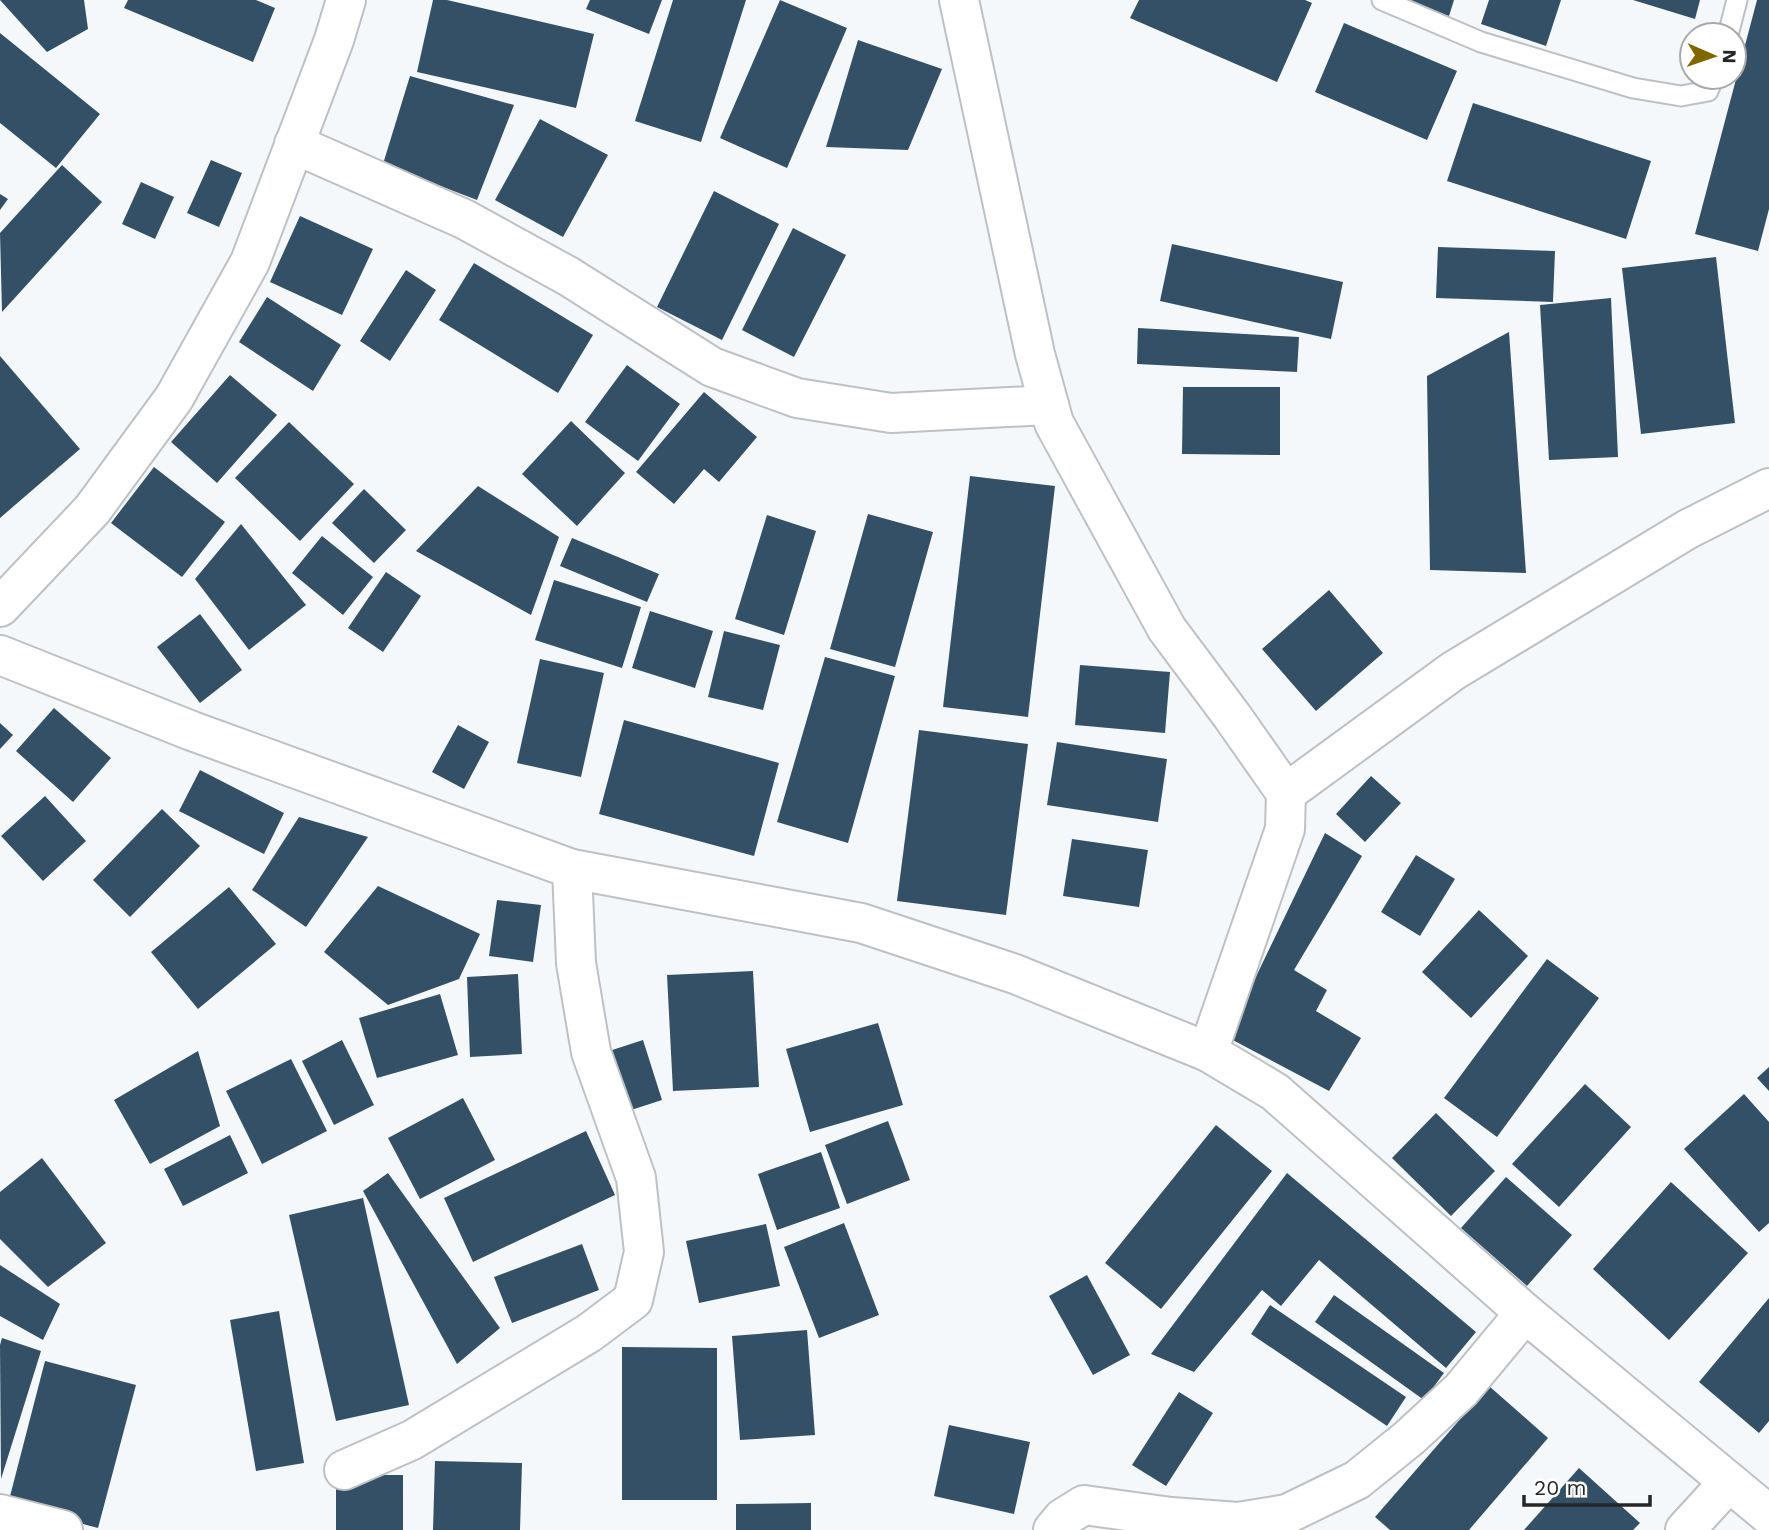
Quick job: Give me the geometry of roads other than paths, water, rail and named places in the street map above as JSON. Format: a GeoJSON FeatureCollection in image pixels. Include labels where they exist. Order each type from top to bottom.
{"type":"FeatureCollection","features":[{"type":"Feature","properties":{"kind":"street"},"geometry":{"type":"LineString","coordinates":[[0,607],[92,510],[174,398],[250,262],[334,40],[346,0]]}},
{"type":"Feature","properties":{"kind":"street"},"geometry":{"type":"LineString","coordinates":[[959,0],[1035,354],[1054,423],[1167,629],[1286,793],[1285,829],[1208,1052]]}},
{"type":"Feature","properties":{"kind":"street"},"geometry":{"type":"LineString","coordinates":[[294,145],[464,219],[568,276],[712,367],[797,398],[891,413],[1049,405]]}},
{"type":"Feature","properties":{"kind":"street"},"geometry":{"type":"LineString","coordinates":[[1286,793],[1453,671],[1688,529],[1769,488]]}},
{"type":"Feature","properties":{"kind":"street"},"geometry":{"type":"LineString","coordinates":[[0,655],[192,731],[572,869],[861,923],[1015,974],[1208,1052],[1275,1092],[1525,1313],[1769,1515]]}},
{"type":"Feature","properties":{"kind":"street"},"geometry":{"type":"LineString","coordinates":[[344,1470],[412,1440],[589,1334],[634,1300],[643,1252],[636,1178],[591,1052],[576,963],[572,869]]}},
{"type":"Feature","properties":{"kind":"street"},"geometry":{"type":"LineString","coordinates":[[1053,1530],[1063,1518],[1084,1505],[1171,1517],[1238,1522],[1287,1514],[1357,1480],[1409,1438],[1461,1390],[1525,1313]]}},
{"type":"Feature","properties":{"kind":"street"},"geometry":{"type":"LineString","coordinates":[[1685,1530],[1729,1482]]}},
{"type":"Feature","properties":{"kind":"street"},"geometry":{"type":"LineString","coordinates":[[0,1514],[63,1530]]}},
{"type":"Feature","properties":{"kind":"lane"},"geometry":{"type":"LineString","coordinates":[[1382,0],[1481,42],[1633,88],[1681,96],[1708,91]]}},
{"type":"Feature","properties":{"kind":"lane"},"geometry":{"type":"LineString","coordinates":[[1732,21],[1737,0]]}}]}
